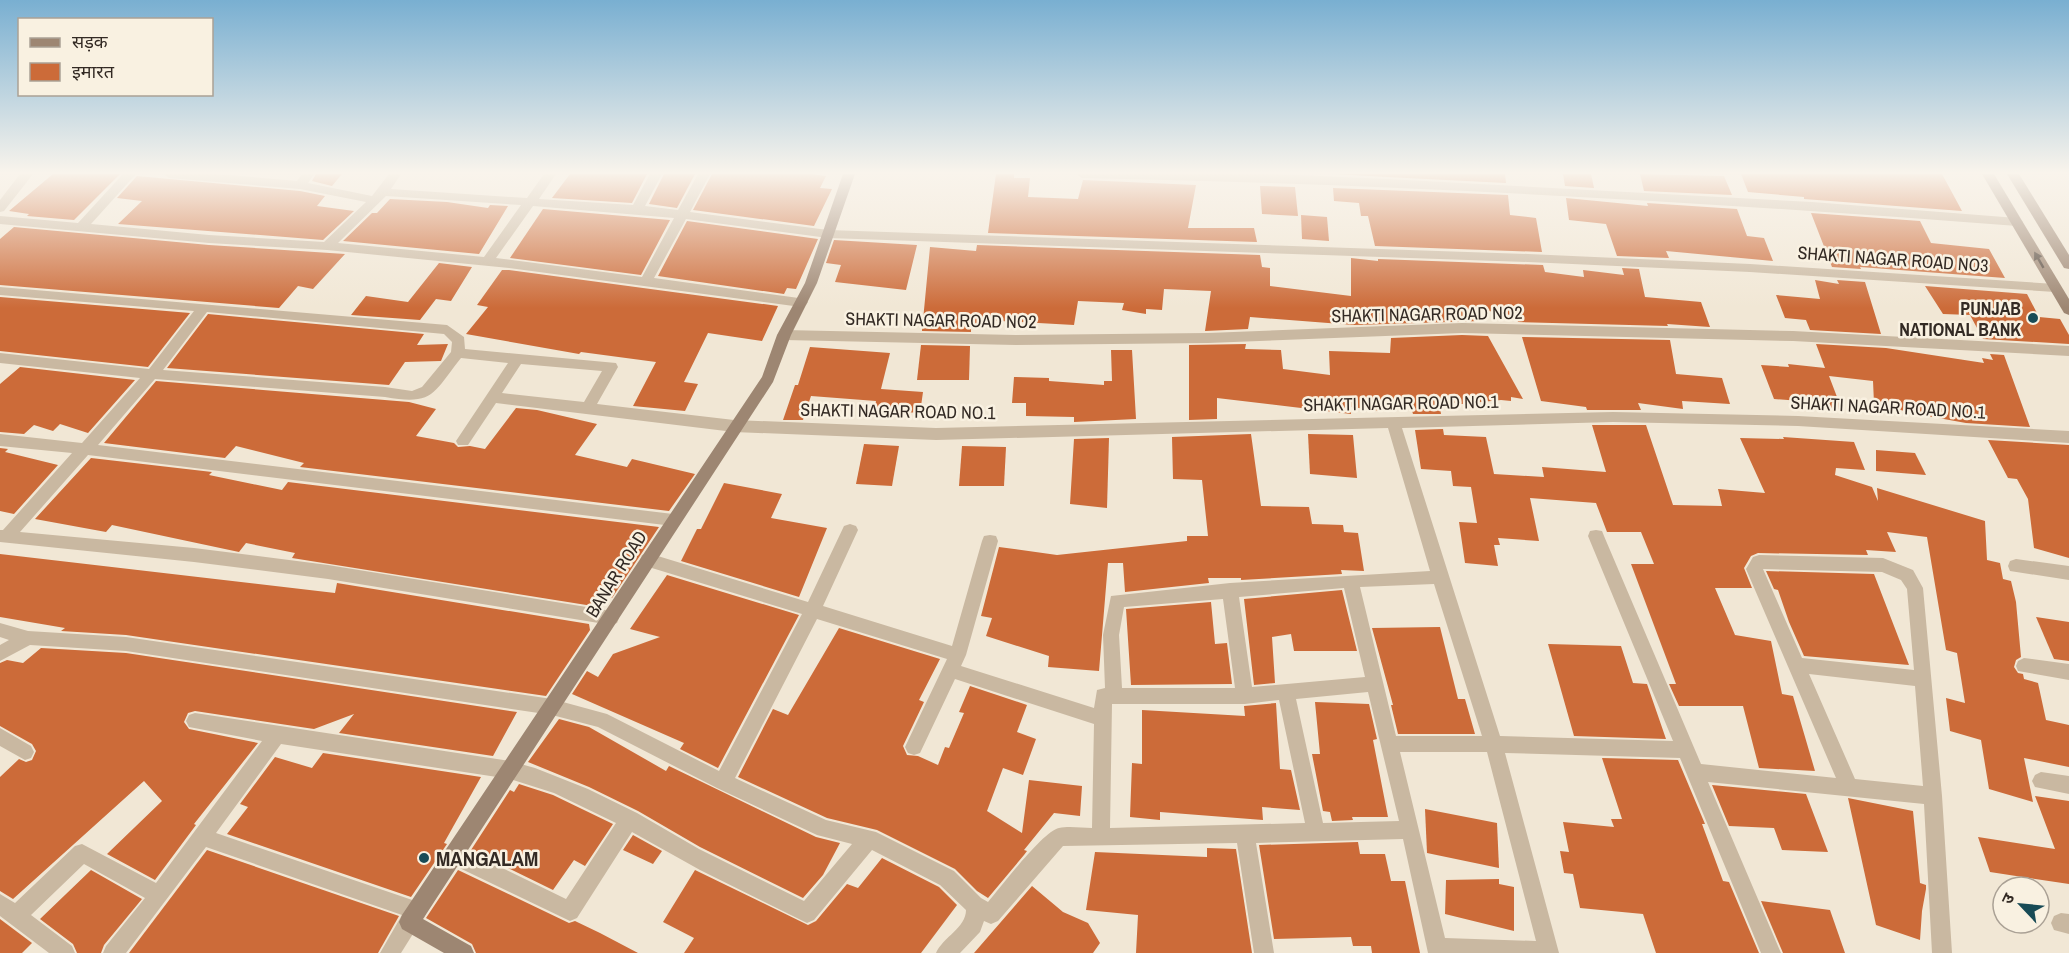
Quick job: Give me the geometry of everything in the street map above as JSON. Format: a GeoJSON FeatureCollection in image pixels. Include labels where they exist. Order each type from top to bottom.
{"type":"FeatureCollection","features":[{"type":"Feature","properties":{"kind":"street"},"geometry":{"type":"LineString","coordinates":[[81,227],[89,218]]}},
{"type":"Feature","properties":{"kind":"street"},"geometry":{"type":"LineString","coordinates":[[327,246],[356,218]]}},
{"type":"Feature","properties":{"kind":"street"},"geometry":{"type":"LineString","coordinates":[[487,262],[518,218]]}},
{"type":"Feature","properties":{"kind":"street"},"geometry":{"type":"LineString","coordinates":[[646,282],[681,218]]}},
{"type":"Feature","properties":{"kind":"street","name":"SHAKTI NAGAR ROAD NO3"},"geometry":{"type":"LineString","coordinates":[[710,218],[828,234],[1540,258],[1750,268],[2055,288]]}},
{"type":"Feature","properties":{"kind":"street","name":"BANAR ROAD"},"geometry":{"type":"LineString","coordinates":[[413,917],[611,618],[734,426],[768,378],[833,218]]}},
{"type":"Feature","properties":{"kind":"street"},"geometry":{"type":"LineString","coordinates":[[1972,218],[2017,222]]}},
{"type":"Feature","properties":{"kind":"street"},"geometry":{"type":"LineString","coordinates":[[2015,218],[2069,310]]}},
{"type":"Feature","properties":{"kind":"street"},"geometry":{"type":"LineString","coordinates":[[2040,218],[2069,265]]}},
{"type":"Feature","properties":{"kind":"street"},"geometry":{"type":"LineString","coordinates":[[0,220],[209,239],[327,246],[487,262],[801,302]]}},
{"type":"Feature","properties":{"kind":"street"},"geometry":{"type":"LineString","coordinates":[[0,291],[447,330],[459,340],[458,353],[427,391],[422,395],[411,397],[386,392],[152,374],[0,358]]}},
{"type":"Feature","properties":{"kind":"street"},"geometry":{"type":"LineString","coordinates":[[3,537],[152,374],[204,307]]}},
{"type":"Feature","properties":{"kind":"street","name":"SHAKTI NAGAR ROAD NO2"},"geometry":{"type":"LineString","coordinates":[[784,335],[1016,340],[1186,338],[1462,328],[1793,336],[2069,351]]}},
{"type":"Feature","properties":{"kind":"street"},"geometry":{"type":"LineString","coordinates":[[458,353],[611,367],[588,408]]}},
{"type":"Feature","properties":{"kind":"street"},"geometry":{"type":"LineString","coordinates":[[463,441],[518,358]]}},
{"type":"Feature","properties":{"kind":"street","name":"SHAKTI NAGAR ROAD NO.1"},"geometry":{"type":"LineString","coordinates":[[492,397],[734,426],[936,434],[1613,417],[1798,421],[2069,437]]}},
{"type":"Feature","properties":{"kind":"street"},"geometry":{"type":"LineString","coordinates":[[1350,581],[1437,951],[1548,952],[1494,744],[1393,422]]}},
{"type":"Feature","properties":{"kind":"street"},"geometry":{"type":"LineString","coordinates":[[0,440],[673,520]]}},
{"type":"Feature","properties":{"kind":"street"},"geometry":{"type":"LineString","coordinates":[[723,782],[813,610],[850,530]]}},
{"type":"Feature","properties":{"kind":"street"},"geometry":{"type":"LineString","coordinates":[[1596,536],[1771,953]]}},
{"type":"Feature","properties":{"kind":"street"},"geometry":{"type":"LineString","coordinates":[[3,537],[194,555],[328,572],[611,618]]}},
{"type":"Feature","properties":{"kind":"street"},"geometry":{"type":"LineString","coordinates":[[914,747],[954,663],[990,541]]}},
{"type":"Feature","properties":{"kind":"street"},"geometry":{"type":"LineString","coordinates":[[648,560],[813,610],[1104,719]]}},
{"type":"Feature","properties":{"kind":"street"},"geometry":{"type":"LineString","coordinates":[[1849,787],[1754,569],[1759,562],[1883,565],[1907,575],[1915,588],[1933,796],[1942,953]]}},
{"type":"Feature","properties":{"kind":"street"},"geometry":{"type":"LineString","coordinates":[[2016,566],[2069,573]]}},
{"type":"Feature","properties":{"kind":"street"},"geometry":{"type":"LineString","coordinates":[[1114,696],[1111,635],[1117,601],[1350,581],[1440,577]]}},
{"type":"Feature","properties":{"kind":"street"},"geometry":{"type":"LineString","coordinates":[[1230,590],[1245,696]]}},
{"type":"Feature","properties":{"kind":"street"},"geometry":{"type":"LineString","coordinates":[[0,630],[28,638],[126,644],[552,707],[601,720],[723,782],[824,829],[869,839],[947,878],[974,905],[991,914],[1043,852],[1059,837],[1410,830]]}},
{"type":"Feature","properties":{"kind":"street"},"geometry":{"type":"LineString","coordinates":[[0,654],[28,638]]}},
{"type":"Feature","properties":{"kind":"street"},"geometry":{"type":"LineString","coordinates":[[1795,665],[1924,679]]}},
{"type":"Feature","properties":{"kind":"street"},"geometry":{"type":"LineString","coordinates":[[2024,666],[2069,672]]}},
{"type":"Feature","properties":{"kind":"street"},"geometry":{"type":"LineString","coordinates":[[1101,837],[1103,696],[1245,696],[1375,684]]}},
{"type":"Feature","properties":{"kind":"street"},"geometry":{"type":"LineString","coordinates":[[1286,692],[1316,832]]}},
{"type":"Feature","properties":{"kind":"street"},"geometry":{"type":"LineString","coordinates":[[195,721],[510,770],[541,778],[630,819],[692,855],[807,913],[869,839]]}},
{"type":"Feature","properties":{"kind":"street"},"geometry":{"type":"LineString","coordinates":[[112,953],[159,896],[277,735]]}},
{"type":"Feature","properties":{"kind":"street"},"geometry":{"type":"LineString","coordinates":[[0,736],[25,752]]}},
{"type":"Feature","properties":{"kind":"street"},"geometry":{"type":"LineString","coordinates":[[1389,744],[1494,744],[1684,750]]}},
{"type":"Feature","properties":{"kind":"street"},"geometry":{"type":"LineString","coordinates":[[1694,772],[1933,796]]}},
{"type":"Feature","properties":{"kind":"street"},"geometry":{"type":"LineString","coordinates":[[2041,781],[2069,785]]}},
{"type":"Feature","properties":{"kind":"street"},"geometry":{"type":"LineString","coordinates":[[454,855],[570,911],[630,819]]}},
{"type":"Feature","properties":{"kind":"street"},"geometry":{"type":"LineString","coordinates":[[1245,834],[1264,953]]}},
{"type":"Feature","properties":{"kind":"street"},"geometry":{"type":"LineString","coordinates":[[202,837],[413,917],[464,953]]}},
{"type":"Feature","properties":{"kind":"street"},"geometry":{"type":"LineString","coordinates":[[16,916],[82,853],[159,896]]}},
{"type":"Feature","properties":{"kind":"street"},"geometry":{"type":"LineString","coordinates":[[0,904],[65,953]]}},
{"type":"Feature","properties":{"kind":"street"},"geometry":{"type":"LineString","coordinates":[[946,953],[973,925],[976,913],[974,905]]}},
{"type":"Feature","properties":{"kind":"street"},"geometry":{"type":"LineString","coordinates":[[390,953],[413,917]]}},
{"type":"Feature","properties":{"kind":"building"},"geometry":{"type":"Polygon","coordinates":[[[124,218],[346,218],[323,240],[118,224],[124,218]]]}},
{"type":"Feature","properties":{"kind":"building"},"geometry":{"type":"Polygon","coordinates":[[[366,218],[500,218],[479,254],[343,241],[366,218]]]}},
{"type":"Feature","properties":{"kind":"building"},"geometry":{"type":"Polygon","coordinates":[[[537,218],[670,220],[641,275],[510,258],[537,218]]]}},
{"type":"Feature","properties":{"kind":"building"},"geometry":{"type":"Polygon","coordinates":[[[757,218],[818,218],[814,226],[757,218]]]}},
{"type":"Feature","properties":{"kind":"building"},"geometry":{"type":"Polygon","coordinates":[[[990,218],[1190,218],[1188,228],[1254,228],[1257,242],[988,233],[990,218]]]}},
{"type":"Feature","properties":{"kind":"building"},"geometry":{"type":"Polygon","coordinates":[[[1301,218],[1327,218],[1329,241],[1302,239],[1301,218]]]}},
{"type":"Feature","properties":{"kind":"building"},"geometry":{"type":"Polygon","coordinates":[[[1369,218],[1536,218],[1542,252],[1375,246],[1369,218]]]}},
{"type":"Feature","properties":{"kind":"building"},"geometry":{"type":"Polygon","coordinates":[[[1741,218],[1747,236],[1764,238],[1773,261],[1666,251],[1669,258],[1617,256],[1606,224],[1569,220],[1741,218]]]}},
{"type":"Feature","properties":{"kind":"building"},"geometry":{"type":"Polygon","coordinates":[[[1813,218],[1920,221],[1931,243],[1989,249],[2005,278],[1860,267],[1861,269],[1832,267],[1813,218]]]}},
{"type":"Feature","properties":{"kind":"building"},"geometry":{"type":"Polygon","coordinates":[[[687,221],[818,239],[796,289],[787,288],[784,294],[658,276],[687,221]]]}},
{"type":"Feature","properties":{"kind":"building"},"geometry":{"type":"Polygon","coordinates":[[[14,227],[209,245],[345,254],[313,289],[298,286],[279,308],[0,285],[0,239],[14,227]]]}},
{"type":"Feature","properties":{"kind":"building"},"geometry":{"type":"Polygon","coordinates":[[[834,240],[917,245],[906,290],[835,282],[841,265],[826,263],[834,240]]]}},
{"type":"Feature","properties":{"kind":"building"},"geometry":{"type":"Polygon","coordinates":[[[977,245],[1260,255],[1262,267],[1270,268],[1270,286],[1351,296],[1351,258],[1378,261],[1378,259],[1543,265],[1545,272],[1584,277],[1583,270],[1624,275],[1622,268],[1639,269],[1645,297],[1701,302],[1710,327],[1667,324],[1668,326],[1518,322],[1516,316],[1473,308],[1480,321],[1354,325],[1250,317],[1248,329],[1205,331],[1211,291],[1164,289],[1162,310],[1146,309],[1146,314],[1122,310],[1124,303],[1078,301],[1074,325],[982,320],[981,329],[971,328],[971,332],[922,331],[930,247],[976,251],[977,245]]]}},
{"type":"Feature","properties":{"kind":"building"},"geometry":{"type":"Polygon","coordinates":[[[439,263],[472,267],[451,301],[436,299],[420,320],[351,315],[366,296],[408,302],[439,263]]]}},
{"type":"Feature","properties":{"kind":"building"},"geometry":{"type":"Polygon","coordinates":[[[502,270],[778,306],[762,341],[708,333],[684,382],[698,384],[685,411],[633,406],[656,362],[581,352],[579,354],[466,334],[488,307],[477,305],[502,270]]]}},
{"type":"Feature","properties":{"kind":"building"},"geometry":{"type":"Polygon","coordinates":[[[1815,280],[1839,284],[1837,280],[1865,282],[1881,334],[1810,330],[1806,320],[1785,318],[1776,295],[1820,299],[1815,280]]]}},
{"type":"Feature","properties":{"kind":"building"},"geometry":{"type":"Polygon","coordinates":[[[1925,286],[2027,294],[2039,317],[2060,319],[2069,335],[2069,344],[1983,339],[1970,315],[1943,314],[1925,286]]]}},
{"type":"Feature","properties":{"kind":"building"},"geometry":{"type":"Polygon","coordinates":[[[0,297],[190,313],[148,367],[0,351],[0,297]]]}},
{"type":"Feature","properties":{"kind":"building"},"geometry":{"type":"Polygon","coordinates":[[[208,314],[424,334],[417,345],[448,344],[441,361],[405,362],[389,385],[167,368],[208,314]]]}},
{"type":"Feature","properties":{"kind":"building"},"geometry":{"type":"Polygon","coordinates":[[[1488,336],[1523,399],[1511,397],[1511,401],[1462,404],[1439,401],[1441,414],[1413,414],[1411,407],[1382,404],[1382,411],[1351,407],[1351,414],[1217,398],[1217,419],[1189,420],[1189,345],[1246,344],[1245,349],[1281,350],[1283,369],[1330,375],[1329,351],[1390,353],[1391,338],[1488,336]]]}},
{"type":"Feature","properties":{"kind":"building"},"geometry":{"type":"Polygon","coordinates":[[[1522,337],[1670,340],[1676,374],[1722,378],[1730,404],[1682,401],[1683,409],[1638,403],[1641,410],[1587,410],[1586,407],[1541,401],[1522,337]]]}},
{"type":"Feature","properties":{"kind":"building"},"geometry":{"type":"Polygon","coordinates":[[[1816,344],[1886,348],[1984,363],[1982,358],[1993,360],[1990,354],[2004,355],[2030,427],[1966,423],[1916,414],[1874,403],[1873,381],[1829,376],[1842,410],[1803,406],[1801,401],[1774,399],[1761,365],[1789,367],[1788,364],[1825,368],[1816,344]]]}},
{"type":"Feature","properties":{"kind":"building"},"geometry":{"type":"Polygon","coordinates":[[[921,345],[970,346],[969,380],[917,380],[921,345]]]}},
{"type":"Feature","properties":{"kind":"building"},"geometry":{"type":"Polygon","coordinates":[[[810,347],[890,353],[881,389],[923,392],[920,413],[874,410],[876,401],[811,396],[803,420],[783,420],[795,385],[798,385],[810,347]]]}},
{"type":"Feature","properties":{"kind":"building"},"geometry":{"type":"Polygon","coordinates":[[[1111,350],[1132,350],[1136,419],[1074,422],[1074,417],[1026,416],[1026,403],[1012,403],[1014,377],[1049,378],[1049,381],[1104,385],[1104,381],[1112,381],[1111,350]]]}},
{"type":"Feature","properties":{"kind":"building"},"geometry":{"type":"Polygon","coordinates":[[[20,367],[135,380],[88,433],[60,424],[53,431],[34,425],[24,434],[0,432],[0,384],[20,367]]]}},
{"type":"Feature","properties":{"kind":"building"},"geometry":{"type":"Polygon","coordinates":[[[156,381],[409,402],[436,409],[416,436],[454,443],[458,447],[470,446],[485,449],[516,408],[537,410],[597,424],[575,455],[627,467],[632,459],[695,474],[669,511],[300,467],[304,463],[236,446],[225,458],[104,443],[156,381]]]}},
{"type":"Feature","properties":{"kind":"building"},"geometry":{"type":"Polygon","coordinates":[[[1592,425],[1646,425],[1673,505],[1722,506],[1718,489],[1765,493],[1740,438],[1784,439],[1783,437],[1854,442],[1865,470],[1836,468],[1835,475],[1872,487],[1878,501],[1877,488],[1985,521],[1987,560],[2000,563],[2003,579],[2011,581],[2016,602],[2021,657],[2016,660],[2014,667],[2018,673],[2023,674],[2024,679],[2038,683],[2046,720],[2069,725],[2069,767],[2024,758],[2033,802],[1989,789],[1981,740],[1950,731],[1946,698],[1965,703],[1957,653],[1946,650],[1927,537],[1887,532],[1896,552],[1866,550],[1868,555],[1758,553],[1751,556],[1744,568],[1752,588],[1715,588],[1735,635],[1771,641],[1782,694],[1793,696],[1815,771],[1759,768],[1743,706],[1679,706],[1669,684],[1676,684],[1631,564],[1654,564],[1641,532],[1607,532],[1596,503],[1530,498],[1539,541],[1498,538],[1500,545],[1494,545],[1498,566],[1465,563],[1459,522],[1477,523],[1471,487],[1453,486],[1451,471],[1421,469],[1415,430],[1443,429],[1444,435],[1486,437],[1494,474],[1544,477],[1542,467],[1606,472],[1592,425]]]}},
{"type":"Feature","properties":{"kind":"building"},"geometry":{"type":"Polygon","coordinates":[[[1251,434],[1261,506],[1309,507],[1312,524],[1343,525],[1344,532],[1358,533],[1364,571],[1341,570],[1342,574],[1241,580],[1241,578],[1208,578],[1209,583],[1125,592],[1123,563],[1108,563],[1099,671],[1048,667],[1049,656],[986,636],[992,618],[981,616],[999,547],[1057,555],[1187,541],[1187,536],[1208,536],[1202,480],[1173,479],[1172,437],[1251,434]]]}},
{"type":"Feature","properties":{"kind":"building"},"geometry":{"type":"Polygon","coordinates":[[[1308,434],[1353,435],[1357,478],[1310,474],[1308,434]]]}},
{"type":"Feature","properties":{"kind":"building"},"geometry":{"type":"Polygon","coordinates":[[[1109,438],[1107,508],[1070,504],[1074,439],[1109,438]]]}},
{"type":"Feature","properties":{"kind":"building"},"geometry":{"type":"Polygon","coordinates":[[[1988,440],[2069,445],[2069,558],[2034,548],[2028,499],[2017,479],[2008,478],[1988,440]]]}},
{"type":"Feature","properties":{"kind":"building"},"geometry":{"type":"Polygon","coordinates":[[[864,444],[899,446],[892,486],[856,484],[864,444]]]}},
{"type":"Feature","properties":{"kind":"building"},"geometry":{"type":"Polygon","coordinates":[[[962,446],[1006,447],[1004,486],[959,486],[962,446]]]}},
{"type":"Feature","properties":{"kind":"building"},"geometry":{"type":"Polygon","coordinates":[[[0,448],[8,449],[5,452],[58,465],[14,514],[0,511],[0,448]]]}},
{"type":"Feature","properties":{"kind":"building"},"geometry":{"type":"Polygon","coordinates":[[[1876,450],[1915,453],[1926,475],[1876,471],[1876,450]]]}},
{"type":"Feature","properties":{"kind":"building"},"geometry":{"type":"Polygon","coordinates":[[[91,458],[212,472],[209,475],[282,490],[288,482],[659,527],[612,598],[604,596],[599,607],[292,558],[295,553],[246,543],[239,552],[112,525],[106,532],[35,519],[91,458]]]}},
{"type":"Feature","properties":{"kind":"building"},"geometry":{"type":"Polygon","coordinates":[[[724,483],[782,494],[771,518],[827,528],[799,597],[681,561],[697,529],[701,529],[724,483]]]}},
{"type":"Feature","properties":{"kind":"building"},"geometry":{"type":"Polygon","coordinates":[[[0,554],[335,593],[337,583],[589,624],[590,630],[546,696],[126,635],[61,631],[65,628],[0,617],[0,554]]]}},
{"type":"Feature","properties":{"kind":"building"},"geometry":{"type":"Polygon","coordinates":[[[1766,571],[1874,574],[1909,665],[1804,656],[1778,590],[1774,589],[1766,571]]]}},
{"type":"Feature","properties":{"kind":"building"},"geometry":{"type":"Polygon","coordinates":[[[667,575],[799,615],[718,768],[680,749],[684,743],[572,694],[587,671],[598,677],[613,654],[660,637],[630,629],[667,575]]]}},
{"type":"Feature","properties":{"kind":"building"},"geometry":{"type":"Polygon","coordinates":[[[1342,590],[1357,651],[1294,651],[1291,634],[1272,637],[1275,683],[1254,685],[1244,599],[1342,590]]]}},
{"type":"Feature","properties":{"kind":"building"},"geometry":{"type":"Polygon","coordinates":[[[1211,602],[1215,644],[1227,643],[1232,684],[1131,685],[1126,609],[1211,602]]]}},
{"type":"Feature","properties":{"kind":"building"},"geometry":{"type":"Polygon","coordinates":[[[2036,617],[2069,622],[2069,661],[2054,659],[2036,617]]]}},
{"type":"Feature","properties":{"kind":"building"},"geometry":{"type":"Polygon","coordinates":[[[1440,627],[1458,699],[1465,699],[1475,734],[1398,734],[1391,705],[1393,705],[1372,628],[1440,627]]]}},
{"type":"Feature","properties":{"kind":"building"},"geometry":{"type":"Polygon","coordinates":[[[839,628],[940,659],[919,700],[924,702],[903,746],[907,755],[918,756],[938,765],[945,747],[949,748],[964,713],[959,712],[970,686],[1027,705],[1017,732],[1036,739],[1023,775],[1003,768],[987,811],[1022,833],[1029,780],[1082,786],[1080,816],[1054,813],[1024,850],[1027,851],[1024,855],[988,898],[977,891],[955,869],[877,830],[827,818],[738,777],[773,709],[788,715],[839,628]]]}},
{"type":"Feature","properties":{"kind":"building"},"geometry":{"type":"Polygon","coordinates":[[[1548,644],[1621,646],[1633,683],[1647,684],[1666,739],[1574,736],[1548,644]]]}},
{"type":"Feature","properties":{"kind":"building"},"geometry":{"type":"Polygon","coordinates":[[[41,648],[126,653],[517,712],[493,756],[339,733],[354,714],[314,729],[195,711],[188,713],[184,722],[189,729],[258,743],[194,824],[196,825],[155,880],[107,854],[162,801],[144,781],[13,899],[0,891],[0,777],[19,759],[26,762],[32,760],[36,751],[32,744],[0,726],[0,663],[7,660],[23,663],[41,648]]]}},
{"type":"Feature","properties":{"kind":"building"},"geometry":{"type":"Polygon","coordinates":[[[1315,702],[1369,704],[1377,739],[1373,740],[1388,817],[1352,817],[1353,820],[1332,821],[1330,812],[1323,811],[1312,754],[1320,754],[1315,702]]]}},
{"type":"Feature","properties":{"kind":"building"},"geometry":{"type":"Polygon","coordinates":[[[1276,703],[1280,769],[1291,770],[1300,810],[1262,807],[1263,820],[1160,812],[1160,820],[1130,817],[1132,763],[1142,764],[1142,710],[1245,716],[1244,706],[1276,703]]]}},
{"type":"Feature","properties":{"kind":"building"},"geometry":{"type":"Polygon","coordinates":[[[559,719],[589,727],[666,771],[669,766],[816,837],[840,843],[823,875],[803,898],[700,847],[638,811],[589,787],[528,762],[559,719]]]}},
{"type":"Feature","properties":{"kind":"building"},"geometry":{"type":"Polygon","coordinates":[[[323,753],[481,777],[444,843],[447,844],[411,897],[227,834],[248,807],[240,804],[275,757],[312,768],[323,753]]]}},
{"type":"Feature","properties":{"kind":"building"},"geometry":{"type":"Polygon","coordinates":[[[1602,758],[1678,760],[1705,824],[1702,824],[1723,881],[1729,882],[1759,953],[1656,953],[1643,914],[1580,908],[1573,874],[1564,873],[1560,851],[1569,852],[1563,822],[1614,827],[1611,819],[1622,819],[1602,758]]]}},
{"type":"Feature","properties":{"kind":"building"},"geometry":{"type":"Polygon","coordinates":[[[519,784],[553,795],[613,824],[585,866],[574,860],[553,890],[471,850],[510,790],[514,792],[519,784]]]}},
{"type":"Feature","properties":{"kind":"building"},"geometry":{"type":"Polygon","coordinates":[[[1712,785],[1806,794],[1828,852],[1782,850],[1774,828],[1729,826],[1712,785]]]}},
{"type":"Feature","properties":{"kind":"building"},"geometry":{"type":"Polygon","coordinates":[[[2035,796],[2069,801],[2069,884],[2051,881],[2051,875],[2010,875],[1990,872],[1978,837],[2055,849],[2035,796]]]}},
{"type":"Feature","properties":{"kind":"building"},"geometry":{"type":"Polygon","coordinates":[[[1848,798],[1913,811],[1920,883],[1926,885],[1920,940],[1876,925],[1848,798]]]}},
{"type":"Feature","properties":{"kind":"building"},"geometry":{"type":"Polygon","coordinates":[[[1425,809],[1497,823],[1499,868],[1427,853],[1425,809]]]}},
{"type":"Feature","properties":{"kind":"building"},"geometry":{"type":"Polygon","coordinates":[[[633,835],[662,851],[653,864],[623,850],[633,835]]]}},
{"type":"Feature","properties":{"kind":"building"},"geometry":{"type":"Polygon","coordinates":[[[1358,842],[1360,854],[1385,854],[1391,881],[1405,881],[1420,953],[1372,953],[1371,946],[1353,946],[1351,937],[1274,939],[1259,845],[1358,842]]]}},
{"type":"Feature","properties":{"kind":"building"},"geometry":{"type":"Polygon","coordinates":[[[1207,848],[1236,849],[1252,953],[1136,953],[1138,915],[1086,910],[1095,852],[1207,857],[1207,848]]]}},
{"type":"Feature","properties":{"kind":"building"},"geometry":{"type":"Polygon","coordinates":[[[207,850],[399,916],[378,953],[129,953],[207,850]]]}},
{"type":"Feature","properties":{"kind":"building"},"geometry":{"type":"Polygon","coordinates":[[[882,858],[939,887],[957,905],[921,953],[684,953],[694,938],[663,922],[695,870],[808,925],[816,921],[847,884],[858,888],[882,858]]]}},
{"type":"Feature","properties":{"kind":"building"},"geometry":{"type":"Polygon","coordinates":[[[91,870],[142,899],[104,945],[101,953],[77,953],[73,944],[40,919],[91,870]]]}},
{"type":"Feature","properties":{"kind":"building"},"geometry":{"type":"Polygon","coordinates":[[[458,870],[569,923],[575,921],[638,953],[476,953],[472,944],[426,918],[458,870]]]}},
{"type":"Feature","properties":{"kind":"building"},"geometry":{"type":"Polygon","coordinates":[[[1499,879],[1499,884],[1514,887],[1514,931],[1445,914],[1446,880],[1499,879]]]}},
{"type":"Feature","properties":{"kind":"building"},"geometry":{"type":"Polygon","coordinates":[[[1032,886],[1063,912],[1088,923],[1100,943],[1093,953],[974,953],[1032,886]]]}},
{"type":"Feature","properties":{"kind":"building"},"geometry":{"type":"Polygon","coordinates":[[[1761,901],[1830,910],[1845,953],[1783,953],[1761,901]]]}},
{"type":"Feature","properties":{"kind":"building"},"geometry":{"type":"Polygon","coordinates":[[[0,919],[32,943],[22,953],[0,953],[0,919]]]}},
{"type":"Feature","properties":{"kind":"place","name":"PUNJAB NATIONAL BANK"},"geometry":{"type":"Point","coordinates":[2033,318]}},
{"type":"Feature","properties":{"kind":"place","name":"MANGALAM"},"geometry":{"type":"Point","coordinates":[424,858]}}]}
